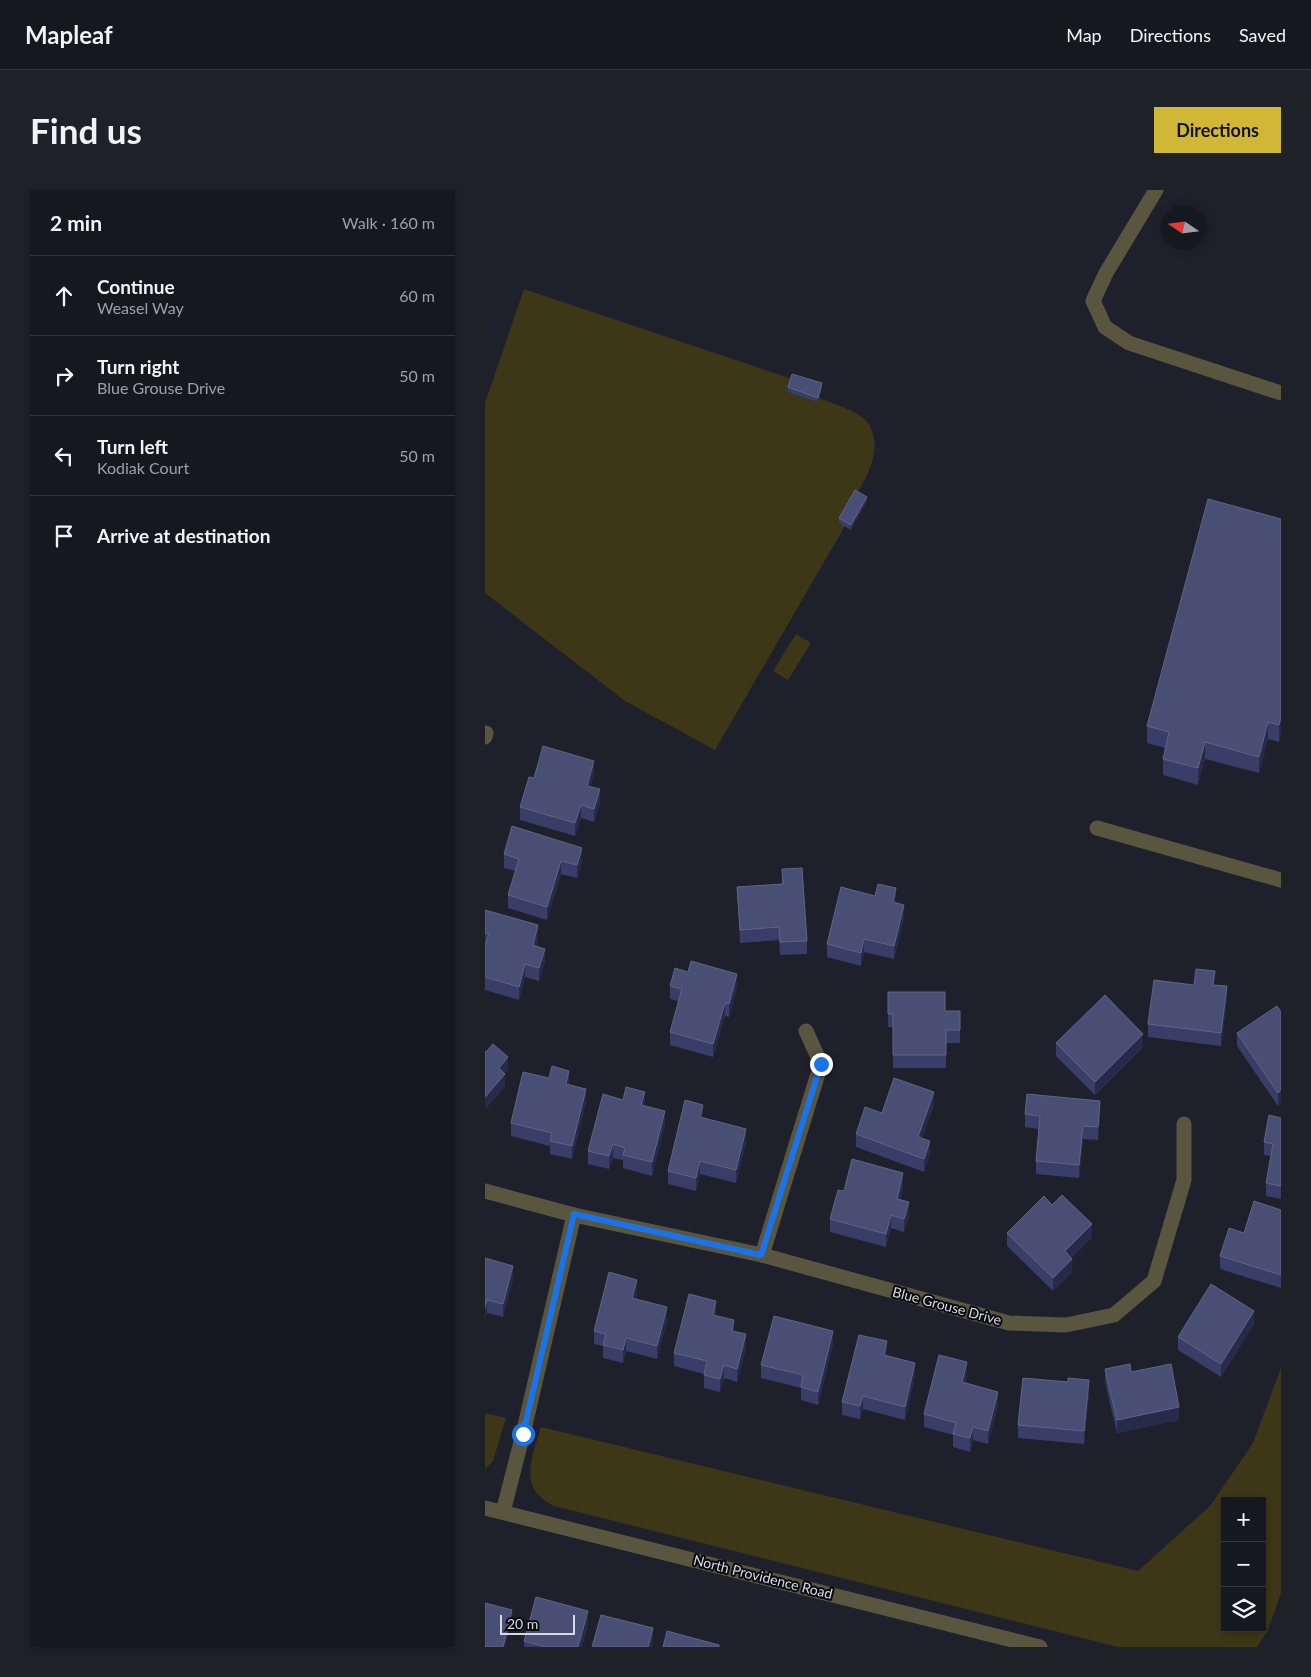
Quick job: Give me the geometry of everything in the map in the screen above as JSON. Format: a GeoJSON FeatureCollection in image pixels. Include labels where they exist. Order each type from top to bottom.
{"type":"FeatureCollection","features":[{"type":"Feature","properties":{"kind":"street"},"geometry":{"type":"LineString","coordinates":[[1156,190],[1106,273],[1093,301],[1105,327],[1129,343],[1281,394]]}},
{"type":"Feature","properties":{"kind":"street"},"geometry":{"type":"LineString","coordinates":[[1097,828],[1281,880]]}},
{"type":"Feature","properties":{"kind":"street"},"geometry":{"type":"LineString","coordinates":[[761,1255],[821,1064],[806,1030]]}},
{"type":"Feature","properties":{"kind":"street","name":"Blue Grouse Drive"},"geometry":{"type":"LineString","coordinates":[[485,1191],[574,1214],[761,1255],[1009,1323],[1065,1325],[1115,1315],[1154,1281],[1184,1180],[1184,1124]]}},
{"type":"Feature","properties":{"kind":"street"},"geometry":{"type":"LineString","coordinates":[[503,1512],[574,1214]]}},
{"type":"Feature","properties":{"kind":"street","name":"North Providence Road"},"geometry":{"type":"LineString","coordinates":[[485,1508],[1040,1647]]}},
{"type":"Feature","properties":{"kind":"shaded area"},"geometry":{"type":"Polygon","coordinates":[[[524,289],[792,379],[817,402],[819,398],[858,414],[867,422],[873,434],[875,447],[868,474],[839,523],[845,526],[715,750],[625,701],[485,593],[485,403],[524,289]]]}},
{"type":"Feature","properties":{"kind":"shaded area"},"geometry":{"type":"Polygon","coordinates":[[[796,634],[811,643],[788,680],[773,671],[796,634]]]}},
{"type":"Feature","properties":{"kind":"shaded area"},"geometry":{"type":"Polygon","coordinates":[[[1281,1368],[1281,1593],[1268,1630],[1257,1647],[1118,1647],[554,1506],[542,1499],[535,1490],[531,1481],[530,1471],[541,1427],[1138,1571],[1210,1506],[1253,1443],[1281,1368]]]}},
{"type":"Feature","properties":{"kind":"shaded area"},"geometry":{"type":"Polygon","coordinates":[[[485,1413],[506,1418],[493,1461],[485,1469],[485,1413]]]}},
{"type":"Feature","properties":{"kind":"building"},"geometry":{"type":"Polygon","coordinates":[[[792,374],[822,383],[818,398],[788,387],[792,374]]]}},
{"type":"Feature","properties":{"kind":"building"},"geometry":{"type":"Polygon","coordinates":[[[855,490],[867,497],[851,525],[839,518],[855,490]]]}},
{"type":"Feature","properties":{"kind":"building"},"geometry":{"type":"Polygon","coordinates":[[[1208,499],[1281,519],[1281,717],[1279,725],[1268,722],[1259,757],[1205,742],[1198,768],[1163,759],[1169,732],[1147,726],[1208,499]]]}},
{"type":"Feature","properties":{"kind":"building"},"geometry":{"type":"Polygon","coordinates":[[[543,746],[594,761],[587,786],[600,789],[594,809],[581,805],[575,823],[520,807],[529,777],[534,778],[543,746]]]}},
{"type":"Feature","properties":{"kind":"building"},"geometry":{"type":"Polygon","coordinates":[[[512,826],[582,848],[577,865],[561,861],[547,907],[508,895],[519,859],[504,854],[512,826]]]}},
{"type":"Feature","properties":{"kind":"building"},"geometry":{"type":"Polygon","coordinates":[[[802,868],[807,941],[780,942],[779,927],[740,930],[737,887],[783,884],[782,869],[802,868]]]}},
{"type":"Feature","properties":{"kind":"building"},"geometry":{"type":"Polygon","coordinates":[[[878,884],[896,888],[893,902],[904,905],[894,946],[864,939],[861,953],[827,944],[841,887],[875,896],[878,884]]]}},
{"type":"Feature","properties":{"kind":"building"},"geometry":{"type":"Polygon","coordinates":[[[485,910],[538,925],[533,945],[545,949],[539,968],[525,964],[519,987],[485,977],[485,946],[489,934],[485,933],[485,910]]]}},
{"type":"Feature","properties":{"kind":"building"},"geometry":{"type":"Polygon","coordinates":[[[691,961],[737,974],[729,1004],[725,1003],[713,1044],[670,1032],[682,989],[670,986],[675,968],[688,972],[691,961]]]}},
{"type":"Feature","properties":{"kind":"building"},"geometry":{"type":"Polygon","coordinates":[[[1196,969],[1215,971],[1213,985],[1227,986],[1221,1033],[1148,1024],[1154,980],[1194,985],[1196,969]]]}},
{"type":"Feature","properties":{"kind":"building"},"geometry":{"type":"Polygon","coordinates":[[[888,992],[945,992],[945,1011],[960,1011],[960,1030],[946,1030],[946,1055],[893,1055],[893,1014],[888,1014],[888,992]]]}},
{"type":"Feature","properties":{"kind":"building"},"geometry":{"type":"Polygon","coordinates":[[[1105,995],[1143,1034],[1095,1082],[1056,1043],[1105,995]]]}},
{"type":"Feature","properties":{"kind":"building"},"geometry":{"type":"Polygon","coordinates":[[[1277,1006],[1281,1012],[1281,1090],[1278,1093],[1237,1033],[1277,1006]]]}},
{"type":"Feature","properties":{"kind":"building"},"geometry":{"type":"Polygon","coordinates":[[[493,1044],[508,1057],[499,1068],[505,1074],[485,1097],[485,1051],[493,1044]]]}},
{"type":"Feature","properties":{"kind":"building"},"geometry":{"type":"Polygon","coordinates":[[[552,1066],[569,1071],[566,1084],[586,1089],[572,1146],[550,1141],[552,1133],[511,1123],[523,1072],[549,1078],[552,1066]]]}},
{"type":"Feature","properties":{"kind":"building"},"geometry":{"type":"Polygon","coordinates":[[[894,1078],[934,1092],[918,1137],[930,1141],[924,1159],[856,1134],[865,1107],[882,1113],[894,1078]]]}},
{"type":"Feature","properties":{"kind":"building"},"geometry":{"type":"Polygon","coordinates":[[[626,1087],[645,1092],[641,1105],[665,1111],[652,1162],[623,1155],[625,1148],[613,1144],[609,1156],[588,1151],[603,1094],[623,1100],[626,1087]]]}},
{"type":"Feature","properties":{"kind":"building"},"geometry":{"type":"Polygon","coordinates":[[[1027,1094],[1100,1101],[1098,1127],[1083,1126],[1079,1165],[1036,1161],[1040,1116],[1025,1114],[1027,1094]]]}},
{"type":"Feature","properties":{"kind":"building"},"geometry":{"type":"Polygon","coordinates":[[[685,1100],[703,1105],[700,1117],[746,1129],[736,1170],[700,1161],[696,1178],[668,1171],[685,1100]]]}},
{"type":"Feature","properties":{"kind":"building"},"geometry":{"type":"Polygon","coordinates":[[[1269,1115],[1281,1118],[1281,1186],[1266,1183],[1273,1144],[1264,1142],[1269,1115]]]}},
{"type":"Feature","properties":{"kind":"building"},"geometry":{"type":"Polygon","coordinates":[[[852,1159],[903,1173],[897,1199],[909,1202],[904,1219],[891,1215],[886,1234],[830,1219],[838,1190],[844,1191],[852,1159]]]}},
{"type":"Feature","properties":{"kind":"building"},"geometry":{"type":"Polygon","coordinates":[[[1062,1195],[1092,1224],[1065,1251],[1072,1259],[1053,1278],[1007,1233],[1044,1196],[1052,1205],[1062,1195]]]}},
{"type":"Feature","properties":{"kind":"building"},"geometry":{"type":"Polygon","coordinates":[[[1254,1201],[1281,1210],[1281,1275],[1220,1256],[1229,1228],[1244,1233],[1254,1201]]]}},
{"type":"Feature","properties":{"kind":"building"},"geometry":{"type":"Polygon","coordinates":[[[485,1258],[513,1266],[503,1304],[487,1300],[485,1308],[485,1258]]]}},
{"type":"Feature","properties":{"kind":"building"},"geometry":{"type":"Polygon","coordinates":[[[609,1272],[637,1280],[632,1298],[667,1307],[657,1346],[626,1338],[623,1350],[603,1345],[606,1334],[594,1331],[609,1272]]]}},
{"type":"Feature","properties":{"kind":"building"},"geometry":{"type":"Polygon","coordinates":[[[1211,1284],[1254,1311],[1221,1364],[1178,1337],[1211,1284]]]}},
{"type":"Feature","properties":{"kind":"building"},"geometry":{"type":"Polygon","coordinates":[[[689,1294],[716,1301],[713,1315],[734,1320],[732,1331],[746,1334],[737,1369],[724,1365],[720,1379],[704,1375],[707,1361],[674,1353],[689,1294]]]}},
{"type":"Feature","properties":{"kind":"building"},"geometry":{"type":"Polygon","coordinates":[[[774,1316],[833,1331],[818,1392],[801,1387],[803,1375],[761,1365],[774,1316]]]}},
{"type":"Feature","properties":{"kind":"building"},"geometry":{"type":"Polygon","coordinates":[[[859,1335],[887,1341],[884,1355],[915,1363],[905,1407],[863,1396],[860,1406],[842,1402],[859,1335]]]}},
{"type":"Feature","properties":{"kind":"building"},"geometry":{"type":"Polygon","coordinates":[[[939,1355],[967,1362],[962,1382],[998,1392],[988,1431],[973,1427],[970,1438],[953,1434],[956,1423],[924,1414],[939,1355]]]}},
{"type":"Feature","properties":{"kind":"building"},"geometry":{"type":"Polygon","coordinates":[[[1130,1364],[1131,1372],[1171,1364],[1179,1407],[1117,1420],[1105,1369],[1130,1364]]]}},
{"type":"Feature","properties":{"kind":"building"},"geometry":{"type":"Polygon","coordinates":[[[1023,1378],[1068,1382],[1068,1378],[1089,1380],[1084,1431],[1018,1425],[1023,1378]]]}},
{"type":"Feature","properties":{"kind":"building"},"geometry":{"type":"Polygon","coordinates":[[[536,1597],[588,1611],[578,1647],[546,1647],[524,1641],[536,1597]]]}},
{"type":"Feature","properties":{"kind":"building"},"geometry":{"type":"Polygon","coordinates":[[[485,1603],[512,1610],[503,1647],[485,1647],[485,1603]]]}},
{"type":"Feature","properties":{"kind":"building"},"geometry":{"type":"Polygon","coordinates":[[[601,1615],[653,1628],[648,1647],[592,1647],[601,1615]]]}},
{"type":"Feature","properties":{"kind":"building"},"geometry":{"type":"Polygon","coordinates":[[[667,1631],[719,1645],[719,1647],[663,1647],[667,1631]]]}},
{"type":"Feature","properties":{"kind":"route"},"geometry":{"type":"LineString","coordinates":[[523,1434],[574,1214],[761,1255],[821,1064]]}}]}
